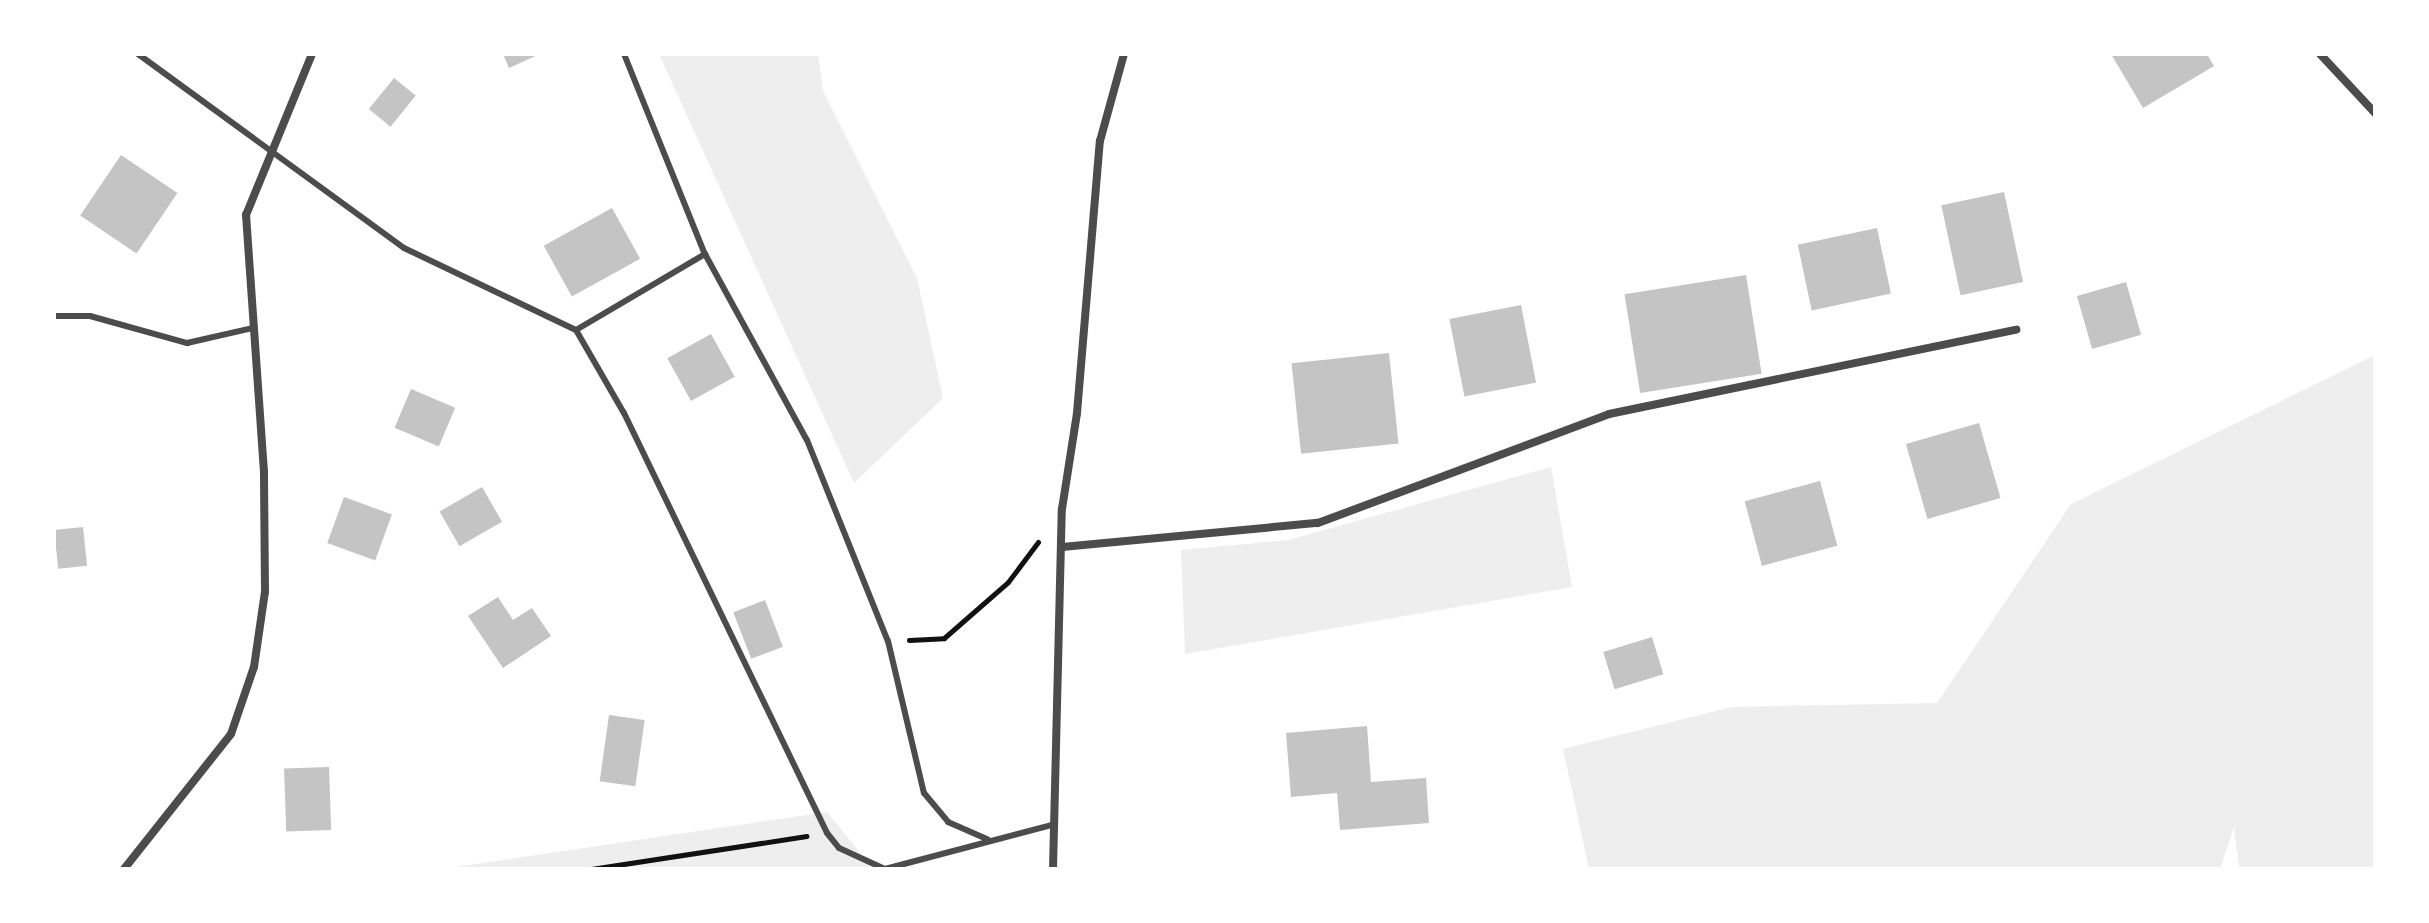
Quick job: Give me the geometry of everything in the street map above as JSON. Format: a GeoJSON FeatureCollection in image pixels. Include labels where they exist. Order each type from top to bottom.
{"type":"FeatureCollection","features":[{"type":"Feature","properties":{"kind":"street"},"geometry":{"type":"LineString","coordinates":[[124,869],[231,734],[254,667],[265,577],[264,472],[246,215],[312,54]]}},
{"type":"Feature","properties":{"kind":"street"},"geometry":{"type":"LineString","coordinates":[[1053,869],[1062,509],[1077,413],[1100,141],[1124,54]]}},
{"type":"Feature","properties":{"kind":"street"},"geometry":{"type":"LineString","coordinates":[[2320,54],[2375,113]]}},
{"type":"Feature","properties":{"kind":"street"},"geometry":{"type":"LineString","coordinates":[[1062,547],[1318,523],[1609,414],[2016,330]]}},
{"type":"Feature","properties":{"kind":"lane"},"geometry":{"type":"LineString","coordinates":[[138,54],[404,248],[576,330],[624,413],[827,833],[857,861],[885,869],[910,867],[987,839],[1052,825]]}},
{"type":"Feature","properties":{"kind":"lane"},"geometry":{"type":"LineString","coordinates":[[624,54],[705,254],[807,440],[888,641],[924,793],[948,822],[987,839]]}},
{"type":"Feature","properties":{"kind":"lane"},"geometry":{"type":"LineString","coordinates":[[576,330],[705,254]]}},
{"type":"Feature","properties":{"kind":"lane"},"geometry":{"type":"LineString","coordinates":[[54,316],[90,316],[187,343],[253,328]]}},
{"type":"Feature","properties":{"kind":"path"},"geometry":{"type":"LineString","coordinates":[[888,641],[944,638],[1008,582],[1062,509]]}},
{"type":"Feature","properties":{"kind":"path"},"geometry":{"type":"LineString","coordinates":[[591,869],[827,833]]}},
{"type":"Feature","properties":{"kind":"shaded area"},"geometry":{"type":"Polygon","coordinates":[[[659,54],[818,54],[823,91],[917,278],[943,398],[854,483],[659,54]]]}},
{"type":"Feature","properties":{"kind":"shaded area"},"geometry":{"type":"Polygon","coordinates":[[[2375,355],[2375,869],[2239,869],[2234,827],[2220,869],[1589,869],[1563,749],[1732,707],[1937,703],[2071,504],[2375,355]]]}},
{"type":"Feature","properties":{"kind":"shaded area"},"geometry":{"type":"Polygon","coordinates":[[[1551,467],[1572,587],[1185,654],[1181,550],[1288,540],[1551,467]]]}},
{"type":"Feature","properties":{"kind":"shaded area"},"geometry":{"type":"Polygon","coordinates":[[[827,812],[873,869],[442,869],[827,812]]]}},
{"type":"Feature","properties":{"kind":"building"},"geometry":{"type":"Polygon","coordinates":[[[503,54],[540,54],[509,68],[503,54]]]}},
{"type":"Feature","properties":{"kind":"building"},"geometry":{"type":"Polygon","coordinates":[[[2111,54],[2207,54],[2214,66],[2143,108],[2111,54]]]}},
{"type":"Feature","properties":{"kind":"building"},"geometry":{"type":"Polygon","coordinates":[[[394,78],[416,96],[391,127],[369,109],[394,78]]]}},
{"type":"Feature","properties":{"kind":"building"},"geometry":{"type":"Polygon","coordinates":[[[121,155],[177,193],[137,254],[80,216],[121,155]]]}},
{"type":"Feature","properties":{"kind":"building"},"geometry":{"type":"Polygon","coordinates":[[[2004,192],[2023,282],[1961,295],[1941,205],[2004,192]]]}},
{"type":"Feature","properties":{"kind":"building"},"geometry":{"type":"Polygon","coordinates":[[[612,208],[640,259],[572,297],[544,246],[612,208]]]}},
{"type":"Feature","properties":{"kind":"building"},"geometry":{"type":"Polygon","coordinates":[[[1877,228],[1891,294],[1812,310],[1798,245],[1877,228]]]}},
{"type":"Feature","properties":{"kind":"building"},"geometry":{"type":"Polygon","coordinates":[[[1746,275],[1762,374],[1640,393],[1625,294],[1746,275]]]}},
{"type":"Feature","properties":{"kind":"building"},"geometry":{"type":"Polygon","coordinates":[[[2126,282],[2141,335],[2092,349],[2077,296],[2126,282]]]}},
{"type":"Feature","properties":{"kind":"building"},"geometry":{"type":"Polygon","coordinates":[[[1521,305],[1536,383],[1464,396],[1449,319],[1521,305]]]}},
{"type":"Feature","properties":{"kind":"building"},"geometry":{"type":"Polygon","coordinates":[[[711,334],[735,377],[691,401],[667,358],[711,334]]]}},
{"type":"Feature","properties":{"kind":"building"},"geometry":{"type":"Polygon","coordinates":[[[1389,353],[1399,444],[1301,454],[1292,363],[1389,353]]]}},
{"type":"Feature","properties":{"kind":"building"},"geometry":{"type":"Polygon","coordinates":[[[411,389],[455,408],[439,446],[395,428],[411,389]]]}},
{"type":"Feature","properties":{"kind":"building"},"geometry":{"type":"Polygon","coordinates":[[[1979,423],[2000,498],[1927,519],[1906,444],[1979,423]]]}},
{"type":"Feature","properties":{"kind":"building"},"geometry":{"type":"Polygon","coordinates":[[[1820,481],[1837,546],[1762,566],[1745,501],[1820,481]]]}},
{"type":"Feature","properties":{"kind":"building"},"geometry":{"type":"Polygon","coordinates":[[[482,487],[502,522],[460,546],[440,511],[482,487]]]}},
{"type":"Feature","properties":{"kind":"building"},"geometry":{"type":"Polygon","coordinates":[[[344,497],[392,514],[375,560],[327,543],[344,497]]]}},
{"type":"Feature","properties":{"kind":"building"},"geometry":{"type":"Polygon","coordinates":[[[83,527],[87,566],[58,569],[54,530],[83,527]]]}},
{"type":"Feature","properties":{"kind":"building"},"geometry":{"type":"Polygon","coordinates":[[[498,597],[513,620],[532,608],[551,636],[503,668],[468,616],[498,597]]]}},
{"type":"Feature","properties":{"kind":"building"},"geometry":{"type":"Polygon","coordinates":[[[765,600],[783,647],[751,659],[733,612],[765,600]]]}},
{"type":"Feature","properties":{"kind":"building"},"geometry":{"type":"Polygon","coordinates":[[[1652,637],[1663,674],[1615,689],[1603,652],[1652,637]]]}},
{"type":"Feature","properties":{"kind":"building"},"geometry":{"type":"Polygon","coordinates":[[[609,715],[645,720],[635,786],[600,781],[609,715]]]}},
{"type":"Feature","properties":{"kind":"building"},"geometry":{"type":"Polygon","coordinates":[[[1367,726],[1371,782],[1426,778],[1429,823],[1340,830],[1337,793],[1291,797],[1286,733],[1367,726]]]}},
{"type":"Feature","properties":{"kind":"building"},"geometry":{"type":"Polygon","coordinates":[[[329,767],[331,830],[286,832],[284,769],[329,767]]]}}]}
